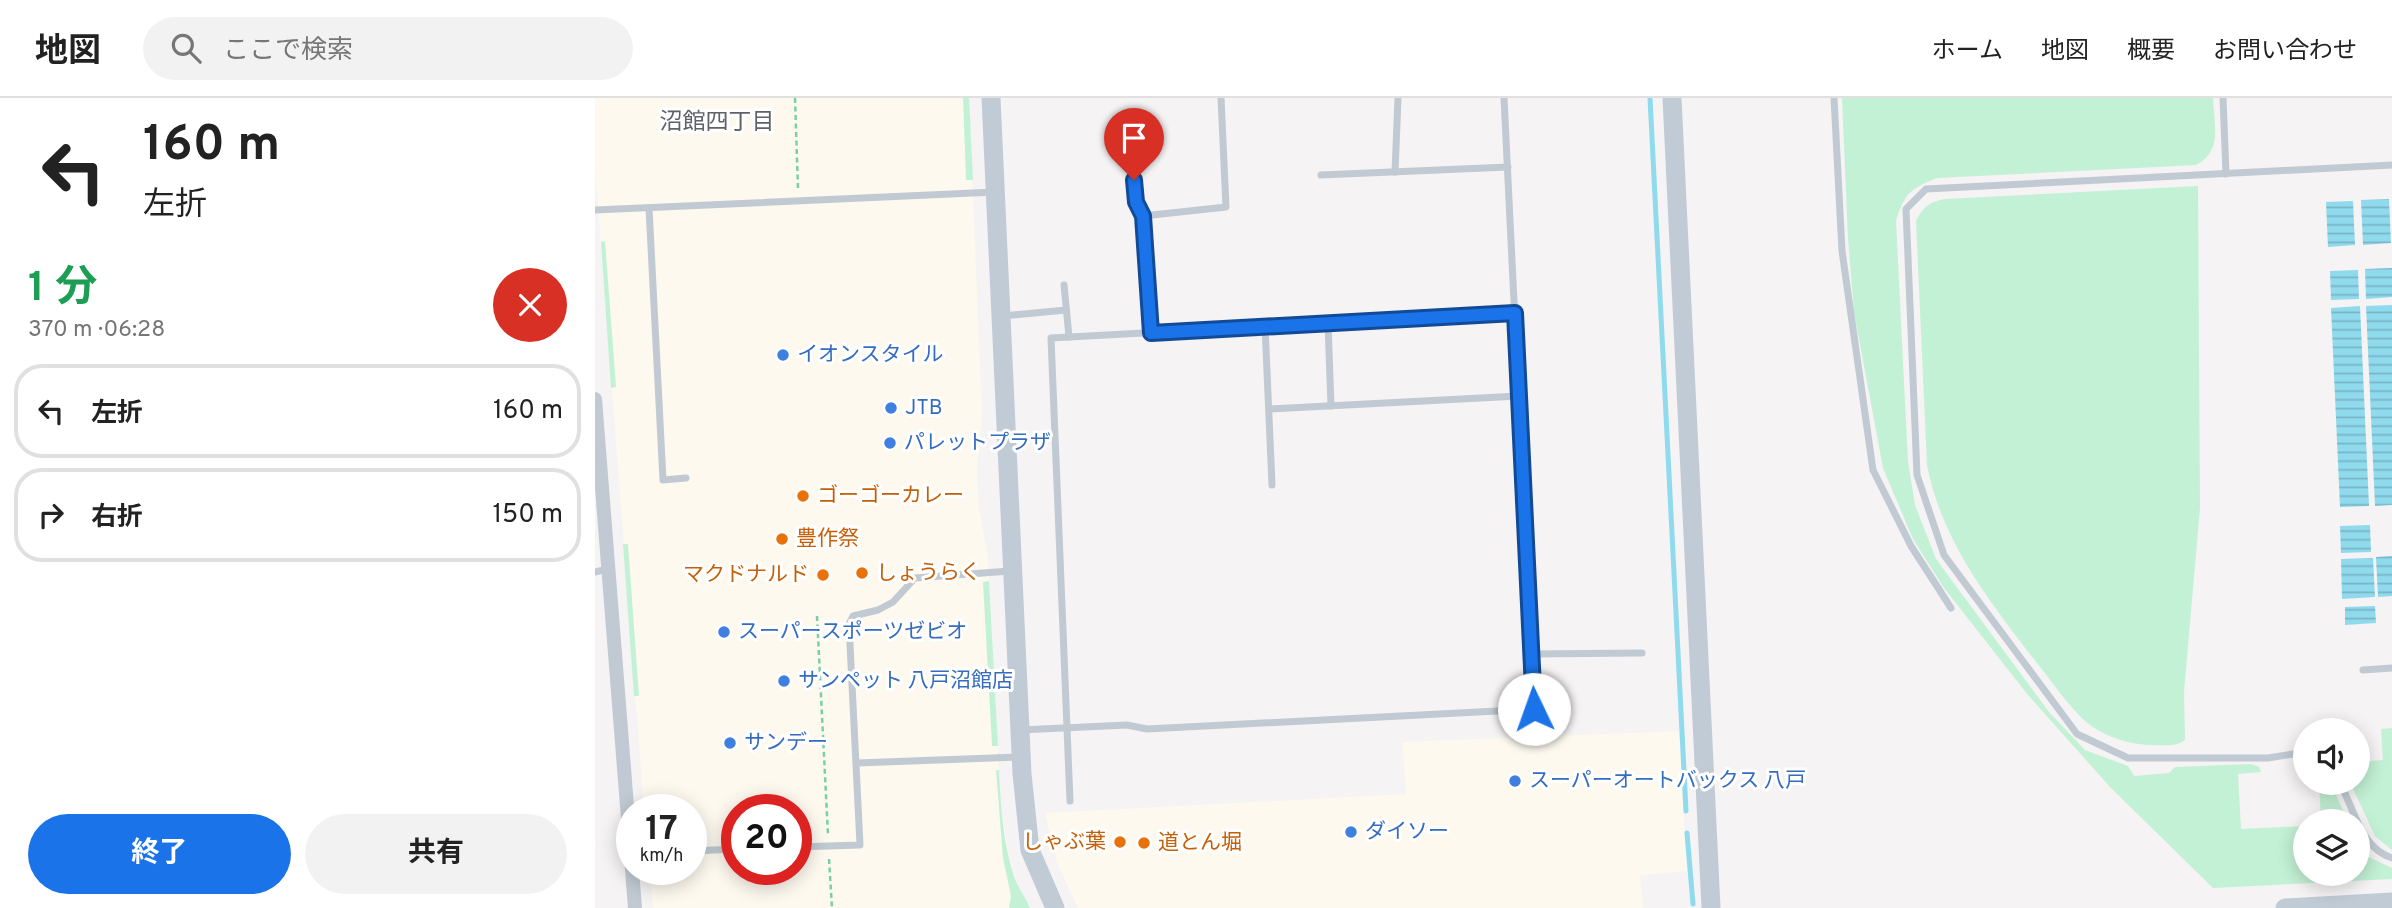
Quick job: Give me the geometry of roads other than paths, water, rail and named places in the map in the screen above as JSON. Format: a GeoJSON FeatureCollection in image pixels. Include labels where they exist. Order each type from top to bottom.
{"type":"FeatureCollection","features":[{"type":"Feature","properties":{"kind":"street"},"geometry":{"type":"LineString","coordinates":[[991,98],[1021,757],[1030,850],[1055,908]]}},
{"type":"Feature","properties":{"kind":"street"},"geometry":{"type":"LineString","coordinates":[[1672,98],[1711,908]]}},
{"type":"Feature","properties":{"kind":"street"},"geometry":{"type":"LineString","coordinates":[[595,399],[601,570],[625,794]]}},
{"type":"Feature","properties":{"kind":"street"},"geometry":{"type":"LineString","coordinates":[[633,885],[635,908]]}},
{"type":"Feature","properties":{"kind":"street"},"geometry":{"type":"LineString","coordinates":[[2285,908],[2392,902]]}},
{"type":"Feature","properties":{"kind":"lane"},"geometry":{"type":"LineString","coordinates":[[1143,216],[1226,206],[1221,98]]}},
{"type":"Feature","properties":{"kind":"lane"},"geometry":{"type":"LineString","coordinates":[[1395,172],[1398,98]]}},
{"type":"Feature","properties":{"kind":"lane"},"geometry":{"type":"LineString","coordinates":[[1019,730],[1127,724],[1147,729],[1534,709],[1504,98]]}},
{"type":"Feature","properties":{"kind":"lane"},"geometry":{"type":"LineString","coordinates":[[1834,98],[1842,251],[1873,470],[1911,546],[1951,608]]}},
{"type":"Feature","properties":{"kind":"lane"},"geometry":{"type":"LineString","coordinates":[[2223,98],[2226,174]]}},
{"type":"Feature","properties":{"kind":"lane"},"geometry":{"type":"LineString","coordinates":[[1129,112],[1136,202],[1143,216],[1151,333]]}},
{"type":"Feature","properties":{"kind":"lane"},"geometry":{"type":"LineString","coordinates":[[2293,754],[2268,758],[2128,758],[2077,734],[1944,555],[1917,475],[1906,209],[1926,188],[2392,165]]}},
{"type":"Feature","properties":{"kind":"lane"},"geometry":{"type":"LineString","coordinates":[[1321,175],[1508,167]]}},
{"type":"Feature","properties":{"kind":"lane"},"geometry":{"type":"LineString","coordinates":[[595,210],[996,192]]}},
{"type":"Feature","properties":{"kind":"lane"},"geometry":{"type":"LineString","coordinates":[[649,208],[663,480],[686,478]]}},
{"type":"Feature","properties":{"kind":"lane"},"geometry":{"type":"LineString","coordinates":[[1064,285],[1069,337]]}},
{"type":"Feature","properties":{"kind":"lane"},"geometry":{"type":"LineString","coordinates":[[1001,316],[1066,310]]}},
{"type":"Feature","properties":{"kind":"lane"},"geometry":{"type":"LineString","coordinates":[[1070,801],[1051,338],[1515,313]]}},
{"type":"Feature","properties":{"kind":"lane"},"geometry":{"type":"LineString","coordinates":[[1328,323],[1331,406]]}},
{"type":"Feature","properties":{"kind":"lane"},"geometry":{"type":"LineString","coordinates":[[1265,326],[1272,485]]}},
{"type":"Feature","properties":{"kind":"lane"},"geometry":{"type":"LineString","coordinates":[[1269,409],[1519,396]]}},
{"type":"Feature","properties":{"kind":"lane"},"geometry":{"type":"LineString","coordinates":[[812,846],[860,845],[849,624],[853,616],[878,610],[893,602],[905,587],[921,576],[1012,571]]}},
{"type":"Feature","properties":{"kind":"lane"},"geometry":{"type":"LineString","coordinates":[[1531,654],[1642,653]]}},
{"type":"Feature","properties":{"kind":"lane"},"geometry":{"type":"LineString","coordinates":[[2363,670],[2392,668]]}},
{"type":"Feature","properties":{"kind":"lane"},"geometry":{"type":"LineString","coordinates":[[857,763],[1021,757]]}},
{"type":"Feature","properties":{"kind":"lane"},"geometry":{"type":"LineString","coordinates":[[2370,843],[2381,855],[2392,858]]}},
{"type":"Feature","properties":{"kind":"water"},"geometry":{"type":"Polygon","coordinates":[[[2389,199],[2391,243],[2363,245],[2361,200],[2389,199]]]}},
{"type":"Feature","properties":{"kind":"water"},"geometry":{"type":"Polygon","coordinates":[[[2353,201],[2355,245],[2328,247],[2326,202],[2353,201]]]}},
{"type":"Feature","properties":{"kind":"water"},"geometry":{"type":"Polygon","coordinates":[[[2392,268],[2392,297],[2366,299],[2365,269],[2392,268]]]}},
{"type":"Feature","properties":{"kind":"water"},"geometry":{"type":"Polygon","coordinates":[[[2358,270],[2359,299],[2331,300],[2330,271],[2358,270]]]}},
{"type":"Feature","properties":{"kind":"water"},"geometry":{"type":"Polygon","coordinates":[[[2392,305],[2392,505],[2375,506],[2366,306],[2392,305]]]}},
{"type":"Feature","properties":{"kind":"water"},"geometry":{"type":"Polygon","coordinates":[[[2360,306],[2369,506],[2340,507],[2331,308],[2360,306]]]}},
{"type":"Feature","properties":{"kind":"water"},"geometry":{"type":"Polygon","coordinates":[[[2370,525],[2371,552],[2341,553],[2340,526],[2370,525]]]}},
{"type":"Feature","properties":{"kind":"water"},"geometry":{"type":"Polygon","coordinates":[[[2392,556],[2392,596],[2378,597],[2376,557],[2392,556]]]}},
{"type":"Feature","properties":{"kind":"water"},"geometry":{"type":"Polygon","coordinates":[[[2373,558],[2375,597],[2342,599],[2341,559],[2373,558]]]}},
{"type":"Feature","properties":{"kind":"water"},"geometry":{"type":"Polygon","coordinates":[[[2375,606],[2376,623],[2345,625],[2345,607],[2375,606]]]}},
{"type":"Feature","properties":{"kind":"waterway"},"geometry":{"type":"LineString","coordinates":[[1650,98],[1686,811]]}},
{"type":"Feature","properties":{"kind":"waterway"},"geometry":{"type":"LineString","coordinates":[[1687,833],[1693,904]]}},
{"type":"Feature","properties":{"kind":"place","name":"イオンスタイル"},"geometry":{"type":"Point","coordinates":[783,355]}},
{"type":"Feature","properties":{"kind":"place","name":"JTB"},"geometry":{"type":"Point","coordinates":[891,408]}},
{"type":"Feature","properties":{"kind":"place","name":"パレットプラザ"},"geometry":{"type":"Point","coordinates":[890,443]}},
{"type":"Feature","properties":{"kind":"place","name":"ゴーゴーカレー"},"geometry":{"type":"Point","coordinates":[803,496]}},
{"type":"Feature","properties":{"kind":"place","name":"豊作祭"},"geometry":{"type":"Point","coordinates":[782,539]}},
{"type":"Feature","properties":{"kind":"place","name":"しょうらく"},"geometry":{"type":"Point","coordinates":[862,573]}},
{"type":"Feature","properties":{"kind":"place","name":"マクドナルド"},"geometry":{"type":"Point","coordinates":[823,575]}},
{"type":"Feature","properties":{"kind":"place","name":"スーパースポーツゼビオ"},"geometry":{"type":"Point","coordinates":[724,632]}},
{"type":"Feature","properties":{"kind":"place","name":"サンペット 八戸沼館店"},"geometry":{"type":"Point","coordinates":[784,681]}},
{"type":"Feature","properties":{"kind":"place","name":"サンデー"},"geometry":{"type":"Point","coordinates":[730,743]}},
{"type":"Feature","properties":{"kind":"place","name":"スーパーオートバックス 八戸"},"geometry":{"type":"Point","coordinates":[1515,781]}},
{"type":"Feature","properties":{"kind":"place","name":"ダイソー"},"geometry":{"type":"Point","coordinates":[1351,832]}},
{"type":"Feature","properties":{"kind":"place","name":"しゃぶ葉"},"geometry":{"type":"Point","coordinates":[1120,842]}},
{"type":"Feature","properties":{"kind":"place","name":"道とん堀"},"geometry":{"type":"Point","coordinates":[1144,843]}},
{"type":"Feature","properties":{"kind":"district","name":"沼館四丁目"},"geometry":{"type":"Point","coordinates":[717,123]}}]}
